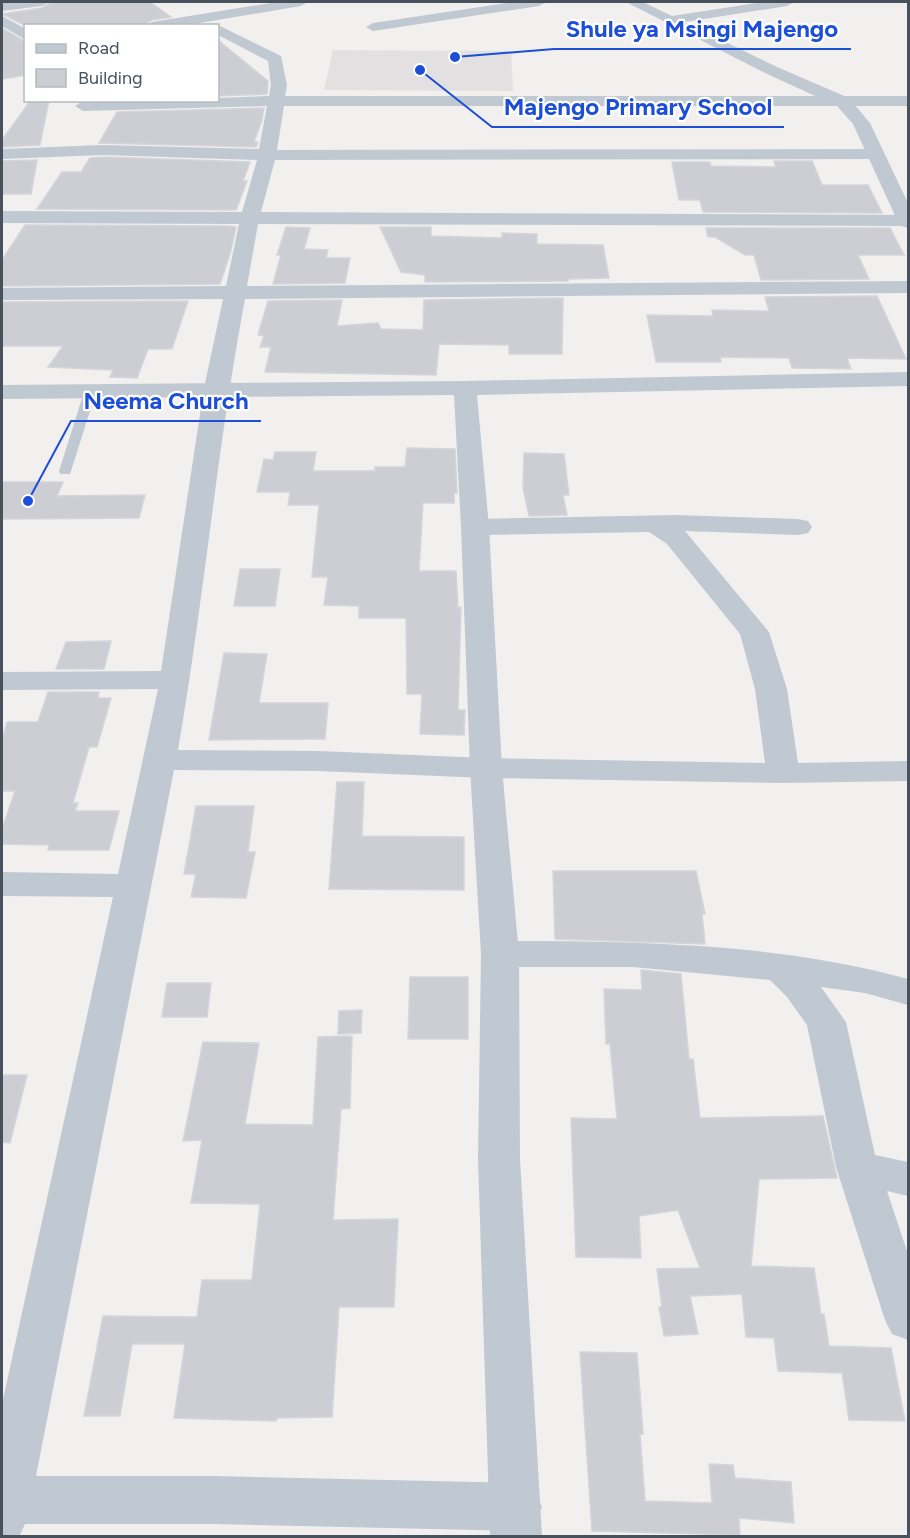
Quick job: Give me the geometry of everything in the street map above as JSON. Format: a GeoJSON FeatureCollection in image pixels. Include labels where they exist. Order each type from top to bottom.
{"type":"FeatureCollection","features":[{"type":"Feature","properties":{"kind":"street"},"geometry":{"type":"LineString","coordinates":[[2,8],[42,2]]}},
{"type":"Feature","properties":{"kind":"street"},"geometry":{"type":"LineString","coordinates":[[163,24],[301,2]]}},
{"type":"Feature","properties":{"kind":"street"},"geometry":{"type":"LineString","coordinates":[[373,27],[539,2]]}},
{"type":"Feature","properties":{"kind":"street"},"geometry":{"type":"LineString","coordinates":[[2,217],[908,221],[861,123],[843,102],[771,70],[633,2]]}},
{"type":"Feature","properties":{"kind":"street"},"geometry":{"type":"LineString","coordinates":[[672,20],[787,2]]}},
{"type":"Feature","properties":{"kind":"street"},"geometry":{"type":"LineString","coordinates":[[429,5],[454,16]]}},
{"type":"Feature","properties":{"kind":"street"},"geometry":{"type":"LineString","coordinates":[[171,6],[206,24]]}},
{"type":"Feature","properties":{"kind":"street"},"geometry":{"type":"LineString","coordinates":[[2,20],[23,43]]}},
{"type":"Feature","properties":{"kind":"street"},"geometry":{"type":"LineString","coordinates":[[219,30],[275,59],[279,85],[267,156],[250,217],[237,293],[216,388],[175,680],[160,760],[3,1506],[214,1500],[377,1506],[516,1522],[499,1159],[500,954],[486,768],[475,526],[465,388]]}},
{"type":"Feature","properties":{"kind":"street"},"geometry":{"type":"LineString","coordinates":[[2,154],[76,123],[276,101],[909,101]]}},
{"type":"Feature","properties":{"kind":"street"},"geometry":{"type":"LineString","coordinates":[[76,123],[267,156],[876,154]]}},
{"type":"Feature","properties":{"kind":"street"},"geometry":{"type":"LineString","coordinates":[[2,294],[909,287]]}},
{"type":"Feature","properties":{"kind":"street"},"geometry":{"type":"LineString","coordinates":[[2,392],[216,388],[465,388],[909,379]]}},
{"type":"Feature","properties":{"kind":"street"},"geometry":{"type":"LineString","coordinates":[[475,526],[656,524],[798,527]]}},
{"type":"Feature","properties":{"kind":"street"},"geometry":{"type":"LineString","coordinates":[[656,524],[677,538],[754,632],[764,656],[771,689],[783,773]]}},
{"type":"Feature","properties":{"kind":"street"},"geometry":{"type":"LineString","coordinates":[[2,681],[175,680]]}},
{"type":"Feature","properties":{"kind":"street"},"geometry":{"type":"LineString","coordinates":[[160,760],[319,761],[486,768],[783,773],[909,771]]}},
{"type":"Feature","properties":{"kind":"street"},"geometry":{"type":"LineString","coordinates":[[2,884],[135,886]]}},
{"type":"Feature","properties":{"kind":"street"},"geometry":{"type":"LineString","coordinates":[[500,954],[633,954],[780,968],[865,980],[909,992]]}},
{"type":"Feature","properties":{"kind":"street"},"geometry":{"type":"LineString","coordinates":[[780,968],[801,988],[826,1022],[857,1167],[909,1320]]}},
{"type":"Feature","properties":{"kind":"street"},"geometry":{"type":"LineString","coordinates":[[857,1167],[909,1179]]}},
{"type":"Feature","properties":{"kind":"lane"},"geometry":{"type":"LineString","coordinates":[[65,471],[90,392]]}},
{"type":"Feature","properties":{"kind":"shaded area"},"geometry":{"type":"Polygon","coordinates":[[[333,50],[511,51],[513,91],[324,90],[333,50]]]}},
{"type":"Feature","properties":{"kind":"building"},"geometry":{"type":"Polygon","coordinates":[[[51,2],[150,2],[171,17],[152,20],[146,24],[24,25],[2,14],[42,8],[51,2]]]}},
{"type":"Feature","properties":{"kind":"building"},"geometry":{"type":"Polygon","coordinates":[[[2,28],[24,41],[24,75],[2,79],[2,28]]]}},
{"type":"Feature","properties":{"kind":"building"},"geometry":{"type":"Polygon","coordinates":[[[219,41],[268,81],[267,94],[219,96],[219,41]]]}},
{"type":"Feature","properties":{"kind":"building"},"geometry":{"type":"Polygon","coordinates":[[[30,102],[49,102],[40,145],[2,147],[2,140],[30,102]]]}},
{"type":"Feature","properties":{"kind":"building"},"geometry":{"type":"Polygon","coordinates":[[[264,108],[254,142],[258,142],[256,147],[99,143],[117,112],[264,108]]]}},
{"type":"Feature","properties":{"kind":"building"},"geometry":{"type":"Polygon","coordinates":[[[90,158],[250,162],[243,181],[247,181],[236,210],[37,209],[62,172],[81,172],[90,158]]]}},
{"type":"Feature","properties":{"kind":"building"},"geometry":{"type":"Polygon","coordinates":[[[37,160],[31,194],[2,194],[2,161],[37,160]]]}},
{"type":"Feature","properties":{"kind":"building"},"geometry":{"type":"Polygon","coordinates":[[[774,161],[812,161],[822,185],[868,185],[882,213],[703,212],[700,200],[679,200],[672,162],[710,162],[711,166],[776,167],[774,161]]]}},
{"type":"Feature","properties":{"kind":"building"},"geometry":{"type":"Polygon","coordinates":[[[25,225],[236,227],[220,284],[2,286],[2,260],[25,225]]]}},
{"type":"Feature","properties":{"kind":"building"},"geometry":{"type":"Polygon","coordinates":[[[286,227],[310,228],[304,249],[328,250],[326,258],[350,258],[345,283],[273,284],[281,255],[277,255],[286,227]]]}},
{"type":"Feature","properties":{"kind":"building"},"geometry":{"type":"Polygon","coordinates":[[[380,227],[431,227],[431,236],[502,238],[502,233],[537,234],[537,244],[603,245],[609,278],[568,279],[568,281],[425,282],[425,275],[401,272],[380,227]]]}},
{"type":"Feature","properties":{"kind":"building"},"geometry":{"type":"Polygon","coordinates":[[[706,228],[890,228],[904,255],[858,255],[869,279],[761,280],[754,255],[745,255],[715,237],[708,237],[706,228]]]}},
{"type":"Feature","properties":{"kind":"building"},"geometry":{"type":"Polygon","coordinates":[[[877,296],[906,359],[847,358],[851,369],[792,368],[789,358],[720,357],[721,362],[656,362],[647,315],[713,316],[712,310],[769,311],[765,297],[877,296]]]}},
{"type":"Feature","properties":{"kind":"building"},"geometry":{"type":"Polygon","coordinates":[[[563,298],[562,354],[509,354],[509,345],[439,344],[436,375],[265,372],[271,347],[260,347],[264,336],[258,335],[268,301],[342,300],[337,326],[378,323],[381,329],[423,330],[424,300],[563,298]]]}},
{"type":"Feature","properties":{"kind":"building"},"geometry":{"type":"Polygon","coordinates":[[[188,301],[172,349],[148,349],[137,378],[110,377],[113,370],[48,367],[63,346],[2,346],[2,302],[188,301]]]}},
{"type":"Feature","properties":{"kind":"building"},"geometry":{"type":"Polygon","coordinates":[[[407,448],[455,449],[457,493],[454,493],[454,503],[423,503],[419,571],[456,571],[458,608],[461,607],[458,710],[465,710],[464,735],[420,734],[422,694],[407,694],[406,618],[359,618],[359,606],[324,605],[328,577],[312,577],[319,505],[288,505],[290,492],[257,492],[264,459],[273,460],[275,452],[316,452],[313,471],[375,471],[375,467],[405,467],[407,448]]]}},
{"type":"Feature","properties":{"kind":"building"},"geometry":{"type":"Polygon","coordinates":[[[524,453],[564,454],[569,495],[563,495],[567,515],[529,516],[523,488],[524,453]]]}},
{"type":"Feature","properties":{"kind":"building"},"geometry":{"type":"Polygon","coordinates":[[[2,482],[63,482],[57,496],[145,495],[139,518],[2,519],[2,482]]]}},
{"type":"Feature","properties":{"kind":"building"},"geometry":{"type":"Polygon","coordinates":[[[240,569],[280,569],[275,606],[234,606],[240,569]]]}},
{"type":"Feature","properties":{"kind":"building"},"geometry":{"type":"Polygon","coordinates":[[[111,641],[104,669],[56,669],[66,642],[111,641]]]}},
{"type":"Feature","properties":{"kind":"building"},"geometry":{"type":"Polygon","coordinates":[[[224,653],[267,654],[259,703],[328,703],[325,739],[209,740],[224,653]]]}},
{"type":"Feature","properties":{"kind":"building"},"geometry":{"type":"Polygon","coordinates":[[[48,692],[99,692],[98,698],[111,698],[97,747],[89,747],[73,803],[78,803],[75,811],[119,811],[109,850],[48,850],[49,845],[2,844],[2,829],[15,791],[2,791],[2,740],[7,722],[38,722],[48,692]]]}},
{"type":"Feature","properties":{"kind":"building"},"geometry":{"type":"Polygon","coordinates":[[[337,782],[364,782],[362,836],[464,837],[464,890],[329,889],[337,782]]]}},
{"type":"Feature","properties":{"kind":"building"},"geometry":{"type":"Polygon","coordinates":[[[196,806],[254,806],[248,852],[255,852],[246,898],[191,897],[196,874],[184,874],[196,806]]]}},
{"type":"Feature","properties":{"kind":"building"},"geometry":{"type":"Polygon","coordinates":[[[553,871],[696,871],[705,914],[702,914],[705,944],[555,939],[553,871]]]}},
{"type":"Feature","properties":{"kind":"building"},"geometry":{"type":"Polygon","coordinates":[[[641,970],[681,974],[689,1059],[693,1059],[700,1118],[823,1116],[837,1178],[759,1179],[751,1266],[814,1268],[821,1314],[824,1314],[829,1346],[891,1348],[905,1421],[849,1420],[842,1373],[778,1371],[774,1338],[746,1337],[742,1294],[690,1296],[698,1334],[664,1336],[659,1307],[662,1307],[657,1269],[700,1268],[678,1210],[639,1216],[641,1258],[576,1257],[571,1118],[617,1119],[610,1044],[606,1044],[604,989],[642,990],[641,970]]]}},
{"type":"Feature","properties":{"kind":"building"},"geometry":{"type":"Polygon","coordinates":[[[410,977],[468,977],[468,1039],[408,1039],[410,977]]]}},
{"type":"Feature","properties":{"kind":"building"},"geometry":{"type":"Polygon","coordinates":[[[167,983],[211,983],[207,1017],[162,1017],[167,983]]]}},
{"type":"Feature","properties":{"kind":"building"},"geometry":{"type":"Polygon","coordinates":[[[362,1010],[361,1033],[338,1034],[339,1011],[362,1010]]]}},
{"type":"Feature","properties":{"kind":"building"},"geometry":{"type":"Polygon","coordinates":[[[352,1036],[350,1108],[341,1109],[333,1220],[398,1219],[394,1307],[339,1307],[332,1417],[277,1418],[276,1421],[174,1418],[185,1344],[132,1344],[120,1416],[84,1416],[103,1316],[197,1317],[202,1280],[252,1280],[260,1204],[191,1203],[202,1140],[183,1141],[203,1042],[259,1043],[245,1124],[313,1125],[318,1037],[352,1036]]]}},
{"type":"Feature","properties":{"kind":"building"},"geometry":{"type":"Polygon","coordinates":[[[2,1075],[27,1075],[10,1143],[2,1142],[2,1075]]]}},
{"type":"Feature","properties":{"kind":"building"},"geometry":{"type":"Polygon","coordinates":[[[580,1352],[637,1353],[645,1501],[712,1503],[709,1464],[733,1465],[735,1478],[791,1482],[794,1523],[739,1518],[740,1535],[592,1531],[580,1352]]]}},
{"type":"Feature","properties":{"kind":"place","name":"Shule ya Msingi Majengo"},"geometry":{"type":"Point","coordinates":[455,57]}},
{"type":"Feature","properties":{"kind":"place","name":"Majengo Primary School"},"geometry":{"type":"Point","coordinates":[420,70]}},
{"type":"Feature","properties":{"kind":"place","name":"Neema Church"},"geometry":{"type":"Point","coordinates":[28,501]}}]}
